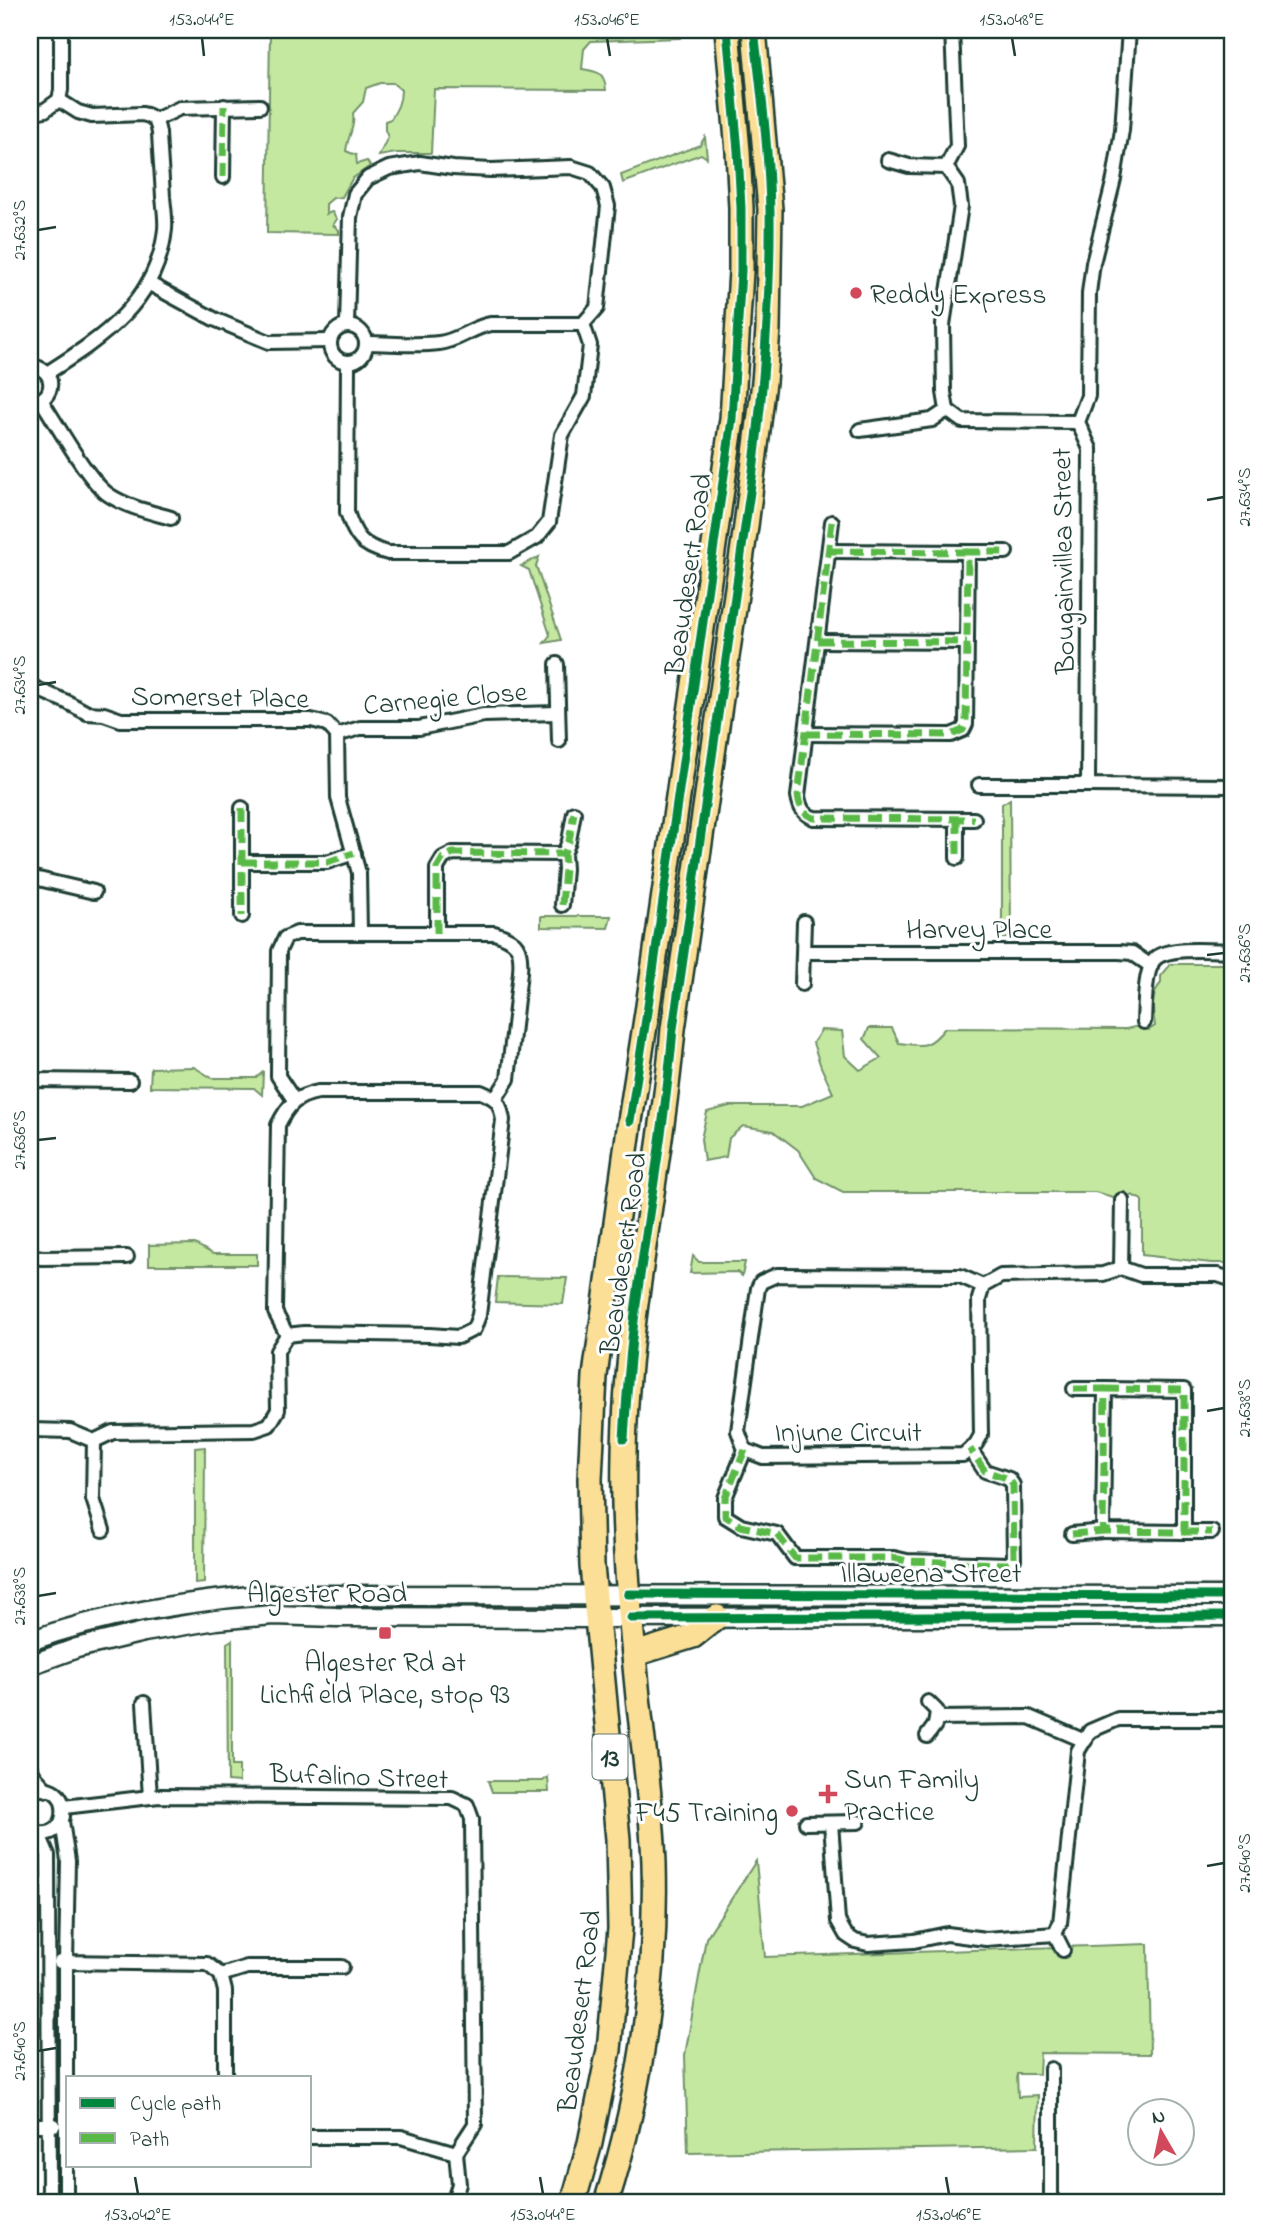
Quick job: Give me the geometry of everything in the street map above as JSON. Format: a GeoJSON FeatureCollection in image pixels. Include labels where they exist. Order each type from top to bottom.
{"type":"FeatureCollection","features":[{"type":"Feature","properties":{"kind":"highway","name":"Beaudesert Road"},"geometry":{"type":"LineString","coordinates":[[573,2203],[603,2087],[614,2012],[620,1929],[618,1839],[594,1594],[590,1479],[592,1427],[600,1330],[732,419],[741,271],[741,208],[727,30]]}},
{"type":"Feature","properties":{"kind":"highway","name":"Beaudesert Road"},"geometry":{"type":"LineString","coordinates":[[607,2203],[624,2143],[641,2058],[649,1999],[653,1931],[654,1861],[651,1811],[628,1594],[624,1529],[627,1388],[673,1029],[764,382],[768,329],[770,209],[754,30]]}},
{"type":"Feature","properties":{"kind":"highway"},"geometry":{"type":"LineString","coordinates":[[635,1654],[693,1636],[717,1617]]}},
{"type":"Feature","properties":{"kind":"main road","name":"Illaweena Street"},"geometry":{"type":"LineString","coordinates":[[594,1594],[1233,1596]]}},
{"type":"Feature","properties":{"kind":"main road","name":"Algester Road"},"geometry":{"type":"LineString","coordinates":[[30,1641],[59,1630],[128,1613],[190,1602],[260,1595],[594,1594]]}},
{"type":"Feature","properties":{"kind":"main road"},"geometry":{"type":"LineString","coordinates":[[1073,1595],[1077,1617]]}},
{"type":"Feature","properties":{"kind":"main road","name":"Algester Road"},"geometry":{"type":"LineString","coordinates":[[30,1665],[77,1648],[144,1632],[216,1620],[273,1615],[631,1618]]}},
{"type":"Feature","properties":{"kind":"main road","name":"Illaweena Street"},"geometry":{"type":"LineString","coordinates":[[631,1618],[1233,1616]]}},
{"type":"Feature","properties":{"kind":"street"},"geometry":{"type":"LineString","coordinates":[[30,113],[45,110],[59,100],[61,30]]}},
{"type":"Feature","properties":{"kind":"street"},"geometry":{"type":"LineString","coordinates":[[946,167],[957,146],[952,30]]}},
{"type":"Feature","properties":{"kind":"street","name":"Bougainvillea Street"},"geometry":{"type":"LineString","coordinates":[[1088,785],[1090,449],[1079,422],[1088,396],[1089,293],[1122,130],[1129,30]]}},
{"type":"Feature","properties":{"kind":"street"},"geometry":{"type":"LineString","coordinates":[[47,373],[113,328],[131,308],[148,283],[160,254],[165,228],[159,132],[155,120],[142,114],[92,116],[78,113],[59,100]]}},
{"type":"Feature","properties":{"kind":"street"},"geometry":{"type":"LineString","coordinates":[[223,177],[224,106]]}},
{"type":"Feature","properties":{"kind":"street"},"geometry":{"type":"LineString","coordinates":[[155,120],[180,108],[260,106]]}},
{"type":"Feature","properties":{"kind":"street"},"geometry":{"type":"LineString","coordinates":[[888,160],[909,166],[946,167]]}},
{"type":"Feature","properties":{"kind":"street"},"geometry":{"type":"LineString","coordinates":[[346,325],[350,217],[355,194],[368,178],[389,168],[420,163],[491,170],[571,167],[590,173],[603,188],[608,206],[597,308],[583,324],[491,324],[439,343],[367,343]]}},
{"type":"Feature","properties":{"kind":"street"},"geometry":{"type":"LineString","coordinates":[[946,167],[958,184],[961,206],[943,326],[944,392],[947,410],[962,421],[1079,422]]}},
{"type":"Feature","properties":{"kind":"street"},"geometry":{"type":"LineString","coordinates":[[148,283],[214,319],[269,342],[329,341]]}},
{"type":"Feature","properties":{"kind":"street"},"geometry":{"type":"LineString","coordinates":[[348,363],[347,512],[353,532],[369,548],[388,553],[509,553],[537,537],[549,522],[562,435],[584,396],[590,345],[583,324]]}},
{"type":"Feature","properties":{"kind":"street"},"geometry":{"type":"LineString","coordinates":[[346,325],[360,330],[367,343],[362,357],[348,363],[334,356],[329,341],[335,330],[346,325]]}},
{"type":"Feature","properties":{"kind":"street"},"geometry":{"type":"LineString","coordinates":[[30,366],[37,366],[47,373],[50,385],[49,391],[36,402],[94,480],[107,494],[125,504],[171,518]]}},
{"type":"Feature","properties":{"kind":"street"},"geometry":{"type":"LineString","coordinates":[[860,430],[932,420],[947,410]]}},
{"type":"Feature","properties":{"kind":"street"},"geometry":{"type":"LineString","coordinates":[[832,522],[798,796],[799,806],[804,814],[814,818],[974,820]]}},
{"type":"Feature","properties":{"kind":"street"},"geometry":{"type":"LineString","coordinates":[[829,551],[1006,552]]}},
{"type":"Feature","properties":{"kind":"street"},"geometry":{"type":"LineString","coordinates":[[806,734],[951,735],[962,730],[966,724],[968,552]]}},
{"type":"Feature","properties":{"kind":"street"},"geometry":{"type":"LineString","coordinates":[[818,641],[967,642]]}},
{"type":"Feature","properties":{"kind":"street"},"geometry":{"type":"LineString","coordinates":[[557,664],[559,741]]}},
{"type":"Feature","properties":{"kind":"street","name":"Somerset Place"},"geometry":{"type":"LineString","coordinates":[[30,686],[87,713],[104,713],[121,720],[311,720],[327,724],[337,735],[339,808],[359,873],[360,932]]}},
{"type":"Feature","properties":{"kind":"street","name":"Carnegie Close"},"geometry":{"type":"LineString","coordinates":[[337,735],[360,728],[419,728],[484,715],[558,713]]}},
{"type":"Feature","properties":{"kind":"street"},"geometry":{"type":"LineString","coordinates":[[979,785],[1233,786]]}},
{"type":"Feature","properties":{"kind":"street"},"geometry":{"type":"LineString","coordinates":[[242,808],[243,916]]}},
{"type":"Feature","properties":{"kind":"street"},"geometry":{"type":"LineString","coordinates":[[562,905],[564,854],[574,813]]}},
{"type":"Feature","properties":{"kind":"street"},"geometry":{"type":"LineString","coordinates":[[957,819],[957,858]]}},
{"type":"Feature","properties":{"kind":"street"},"geometry":{"type":"LineString","coordinates":[[242,862],[327,862],[354,853]]}},
{"type":"Feature","properties":{"kind":"street"},"geometry":{"type":"LineString","coordinates":[[437,933],[437,868],[443,858],[453,853],[564,854]]}},
{"type":"Feature","properties":{"kind":"street"},"geometry":{"type":"LineString","coordinates":[[30,877],[93,892]]}},
{"type":"Feature","properties":{"kind":"street"},"geometry":{"type":"LineString","coordinates":[[802,984],[804,922]]}},
{"type":"Feature","properties":{"kind":"street"},"geometry":{"type":"LineString","coordinates":[[293,1100],[278,1076],[279,951],[285,937],[297,933],[360,932],[494,933],[509,938],[519,947],[520,972],[508,1079],[496,1098]]}},
{"type":"Feature","properties":{"kind":"street"},"geometry":{"type":"LineString","coordinates":[[1144,1022],[1147,985],[1151,966],[1157,957],[1173,951],[1233,951]]}},
{"type":"Feature","properties":{"kind":"street","name":"Harvey Place"},"geometry":{"type":"LineString","coordinates":[[804,952],[1119,952],[1132,953],[1151,966]]}},
{"type":"Feature","properties":{"kind":"street"},"geometry":{"type":"LineString","coordinates":[[30,1080],[130,1081]]}},
{"type":"Feature","properties":{"kind":"street"},"geometry":{"type":"LineString","coordinates":[[318,1092],[481,1092],[496,1098],[502,1109],[503,1120],[479,1315],[474,1329],[458,1337],[402,1334],[287,1335],[275,1312],[278,1125],[293,1100],[318,1092]]}},
{"type":"Feature","properties":{"kind":"street"},"geometry":{"type":"LineString","coordinates":[[1121,1268],[1122,1200]]}},
{"type":"Feature","properties":{"kind":"street"},"geometry":{"type":"LineString","coordinates":[[30,1256],[127,1257]]}},
{"type":"Feature","properties":{"kind":"street"},"geometry":{"type":"LineString","coordinates":[[745,1450],[725,1498],[725,1516],[741,1526],[776,1534],[794,1558],[894,1558],[907,1561],[1008,1564],[1014,1559],[1013,1485],[1009,1479],[985,1471],[970,1450],[981,1435],[979,1299],[983,1286],[1001,1276],[1103,1274],[1121,1268],[1141,1275],[1218,1275],[1233,1280]]}},
{"type":"Feature","properties":{"kind":"street","name":"Injune Circuit"},"geometry":{"type":"LineString","coordinates":[[970,1450],[963,1455],[763,1457],[745,1450],[738,1431],[761,1282],[777,1275],[960,1276],[983,1286]]}},
{"type":"Feature","properties":{"kind":"street"},"geometry":{"type":"LineString","coordinates":[[30,1430],[70,1431],[94,1441],[113,1432],[254,1430],[269,1425],[278,1410],[277,1351],[287,1335]]}},
{"type":"Feature","properties":{"kind":"street"},"geometry":{"type":"LineString","coordinates":[[1074,1389],[1184,1390],[1184,1532]]}},
{"type":"Feature","properties":{"kind":"street"},"geometry":{"type":"LineString","coordinates":[[1103,1531],[1105,1390]]}},
{"type":"Feature","properties":{"kind":"street"},"geometry":{"type":"LineString","coordinates":[[94,1441],[93,1499],[103,1530]]}},
{"type":"Feature","properties":{"kind":"street"},"geometry":{"type":"LineString","coordinates":[[1072,1534],[1103,1531],[1212,1532]]}},
{"type":"Feature","properties":{"kind":"street"},"geometry":{"type":"LineString","coordinates":[[927,1736],[937,1718],[937,1711],[928,1702]]}},
{"type":"Feature","properties":{"kind":"street"},"geometry":{"type":"LineString","coordinates":[[144,1703],[150,1797]]}},
{"type":"Feature","properties":{"kind":"street"},"geometry":{"type":"LineString","coordinates":[[937,1718],[1029,1717],[1085,1741]]}},
{"type":"Feature","properties":{"kind":"street"},"geometry":{"type":"LineString","coordinates":[[1055,1934],[1060,1923],[1078,1751],[1090,1731],[1118,1719],[1233,1719]]}},
{"type":"Feature","properties":{"kind":"street"},"geometry":{"type":"LineString","coordinates":[[30,1768],[47,1790]]}},
{"type":"Feature","properties":{"kind":"street"},"geometry":{"type":"LineString","coordinates":[[30,1792],[47,1790],[58,1796],[64,1807],[62,1821],[68,1861],[66,2203]]}},
{"type":"Feature","properties":{"kind":"street","name":"Bufalino Street"},"geometry":{"type":"LineString","coordinates":[[64,1807],[150,1797],[452,1798],[467,1805],[472,1819],[475,2124],[456,2153]]}},
{"type":"Feature","properties":{"kind":"street"},"geometry":{"type":"LineString","coordinates":[[49,2203],[48,1856],[34,1832],[52,1831],[62,1821]]}},
{"type":"Feature","properties":{"kind":"street"},"geometry":{"type":"LineString","coordinates":[[806,1824],[858,1822]]}},
{"type":"Feature","properties":{"kind":"street"},"geometry":{"type":"LineString","coordinates":[[831,1823],[838,1921],[846,1935],[855,1941],[868,1944],[914,1941],[947,1934],[986,1938],[1055,1934]]}},
{"type":"Feature","properties":{"kind":"street"},"geometry":{"type":"LineString","coordinates":[[1055,1934],[1063,1950]]}},
{"type":"Feature","properties":{"kind":"street"},"geometry":{"type":"LineString","coordinates":[[50,1962],[207,1964],[221,1975],[225,1991],[225,2076]]}},
{"type":"Feature","properties":{"kind":"street"},"geometry":{"type":"LineString","coordinates":[[221,1975],[247,1967],[342,1967]]}},
{"type":"Feature","properties":{"kind":"street"},"geometry":{"type":"LineString","coordinates":[[1051,2069],[1051,2203]]}},
{"type":"Feature","properties":{"kind":"street"},"geometry":{"type":"LineString","coordinates":[[30,2125],[66,2125]]}},
{"type":"Feature","properties":{"kind":"street"},"geometry":{"type":"LineString","coordinates":[[312,2137],[401,2137],[456,2153],[459,2185],[453,2203]]}},
{"type":"Feature","properties":{"kind":"green space"},"geometry":{"type":"Polygon","coordinates":[[[270,30],[681,30],[682,34],[680,38],[591,41],[584,49],[582,69],[602,76],[606,90],[434,89],[431,153],[379,156],[388,137],[385,121],[391,119],[395,112],[401,90],[393,83],[380,83],[366,88],[363,102],[353,113],[346,151],[356,155],[357,164],[367,161],[370,166],[352,179],[342,197],[333,198],[326,204],[326,214],[332,212],[337,219],[333,225],[339,230],[339,234],[267,233],[270,30]]]}},
{"type":"Feature","properties":{"kind":"green space"},"geometry":{"type":"Polygon","coordinates":[[[705,137],[707,158],[701,154],[623,183],[621,175],[700,145],[705,137]]]}},
{"type":"Feature","properties":{"kind":"green space"},"geometry":{"type":"Polygon","coordinates":[[[539,557],[536,566],[561,640],[544,643],[550,635],[529,570],[521,566],[539,557]]]}},
{"type":"Feature","properties":{"kind":"green space"},"geometry":{"type":"Polygon","coordinates":[[[1010,799],[1011,938],[1002,938],[1002,804],[1010,799]]]}},
{"type":"Feature","properties":{"kind":"green space"},"geometry":{"type":"Polygon","coordinates":[[[541,916],[611,916],[608,928],[541,927],[541,916]]]}},
{"type":"Feature","properties":{"kind":"green space"},"geometry":{"type":"Polygon","coordinates":[[[1171,964],[1233,964],[1233,1263],[1142,1255],[1142,1200],[1132,1195],[1113,1197],[1095,1192],[843,1192],[816,1178],[798,1150],[773,1131],[743,1126],[729,1138],[726,1157],[704,1161],[701,1139],[707,1112],[729,1106],[802,1106],[833,1093],[813,1043],[821,1030],[842,1031],[845,1056],[860,1070],[881,1058],[864,1039],[869,1028],[892,1028],[899,1043],[920,1045],[934,1040],[945,1028],[1126,1029],[1139,1026],[1149,1030],[1155,1026],[1155,993],[1161,983],[1161,976],[1171,964]]]}},
{"type":"Feature","properties":{"kind":"green space"},"geometry":{"type":"Polygon","coordinates":[[[194,1067],[212,1078],[256,1078],[263,1072],[262,1095],[254,1088],[150,1087],[151,1068],[194,1067]]]}},
{"type":"Feature","properties":{"kind":"green space"},"geometry":{"type":"Polygon","coordinates":[[[195,1244],[213,1254],[257,1254],[257,1265],[149,1265],[149,1245],[195,1244]]]}},
{"type":"Feature","properties":{"kind":"green space"},"geometry":{"type":"Polygon","coordinates":[[[693,1256],[699,1262],[745,1262],[742,1276],[737,1272],[690,1273],[693,1256]]]}},
{"type":"Feature","properties":{"kind":"green space"},"geometry":{"type":"Polygon","coordinates":[[[498,1277],[567,1278],[563,1304],[495,1302],[498,1277]]]}},
{"type":"Feature","properties":{"kind":"green space"},"geometry":{"type":"Polygon","coordinates":[[[205,1447],[204,1583],[195,1584],[195,1448],[205,1447]]]}},
{"type":"Feature","properties":{"kind":"green space"},"geometry":{"type":"Polygon","coordinates":[[[232,1640],[232,1766],[239,1766],[239,1782],[228,1781],[227,1643],[232,1640]]]}},
{"type":"Feature","properties":{"kind":"green space"},"geometry":{"type":"Polygon","coordinates":[[[548,1777],[549,1792],[492,1792],[488,1781],[543,1781],[548,1777]]]}},
{"type":"Feature","properties":{"kind":"green space"},"geometry":{"type":"Polygon","coordinates":[[[756,1861],[765,1957],[1148,1944],[1150,2054],[1040,2053],[1039,2074],[1017,2074],[1018,2097],[1038,2096],[1037,2147],[688,2153],[685,2055],[706,1938],[756,1861]]]}},
{"type":"Feature","properties":{"kind":"marked path"},"geometry":{"type":"LineString","coordinates":[[223,177],[224,106]]}},
{"type":"Feature","properties":{"kind":"marked path"},"geometry":{"type":"LineString","coordinates":[[832,522],[798,796],[801,807],[807,815],[814,818],[974,819]]}},
{"type":"Feature","properties":{"kind":"marked path"},"geometry":{"type":"LineString","coordinates":[[829,551],[968,552]]}},
{"type":"Feature","properties":{"kind":"marked path"},"geometry":{"type":"LineString","coordinates":[[806,734],[951,735],[963,730],[966,724],[968,552],[1006,552]]}},
{"type":"Feature","properties":{"kind":"marked path"},"geometry":{"type":"LineString","coordinates":[[818,641],[967,642]]}},
{"type":"Feature","properties":{"kind":"marked path"},"geometry":{"type":"LineString","coordinates":[[242,808],[242,916]]}},
{"type":"Feature","properties":{"kind":"marked path"},"geometry":{"type":"LineString","coordinates":[[562,905],[564,854],[574,813]]}},
{"type":"Feature","properties":{"kind":"marked path"},"geometry":{"type":"LineString","coordinates":[[957,819],[957,858]]}},
{"type":"Feature","properties":{"kind":"marked path"},"geometry":{"type":"LineString","coordinates":[[242,862],[327,862],[354,853]]}},
{"type":"Feature","properties":{"kind":"marked path"},"geometry":{"type":"LineString","coordinates":[[437,933],[437,868],[443,858],[453,853],[564,854]]}},
{"type":"Feature","properties":{"kind":"marked path"},"geometry":{"type":"LineString","coordinates":[[1074,1389],[1105,1389]]}},
{"type":"Feature","properties":{"kind":"marked path"},"geometry":{"type":"LineString","coordinates":[[1105,1389],[1184,1390],[1184,1532],[1103,1531],[1105,1389]]}},
{"type":"Feature","properties":{"kind":"marked path"},"geometry":{"type":"LineString","coordinates":[[745,1450],[725,1498],[725,1516],[741,1526],[777,1534],[795,1558],[894,1558],[907,1561],[1008,1564],[1014,1559],[1013,1485],[1009,1479],[985,1471],[970,1449]]}},
{"type":"Feature","properties":{"kind":"marked path"},"geometry":{"type":"LineString","coordinates":[[1072,1534],[1103,1531]]}},
{"type":"Feature","properties":{"kind":"marked path"},"geometry":{"type":"LineString","coordinates":[[1184,1532],[1212,1532]]}},
{"type":"Feature","properties":{"kind":"cycle path"},"geometry":{"type":"LineString","coordinates":[[630,1121],[732,419],[741,271],[741,208],[727,30]]}},
{"type":"Feature","properties":{"kind":"cycle path"},"geometry":{"type":"LineString","coordinates":[[624,1439],[636,1308],[761,401],[768,306],[770,212],[754,30]]}},
{"type":"Feature","properties":{"kind":"cycle path"},"geometry":{"type":"LineString","coordinates":[[628,1594],[1233,1596]]}},
{"type":"Feature","properties":{"kind":"cycle path"},"geometry":{"type":"LineString","coordinates":[[631,1618],[1233,1616]]}},
{"type":"Feature","properties":{"kind":"place","name":"Reddy Express"},"geometry":{"type":"Point","coordinates":[856,293]}},
{"type":"Feature","properties":{"kind":"place","name":"Algester Rd at Lichfield Place, stop 93"},"geometry":{"type":"Point","coordinates":[385,1633]}},
{"type":"Feature","properties":{"kind":"place","name":"Sun Family Practice"},"geometry":{"type":"Point","coordinates":[828,1794]}},
{"type":"Feature","properties":{"kind":"place","name":"F45 Training"},"geometry":{"type":"Point","coordinates":[792,1811]}}]}
